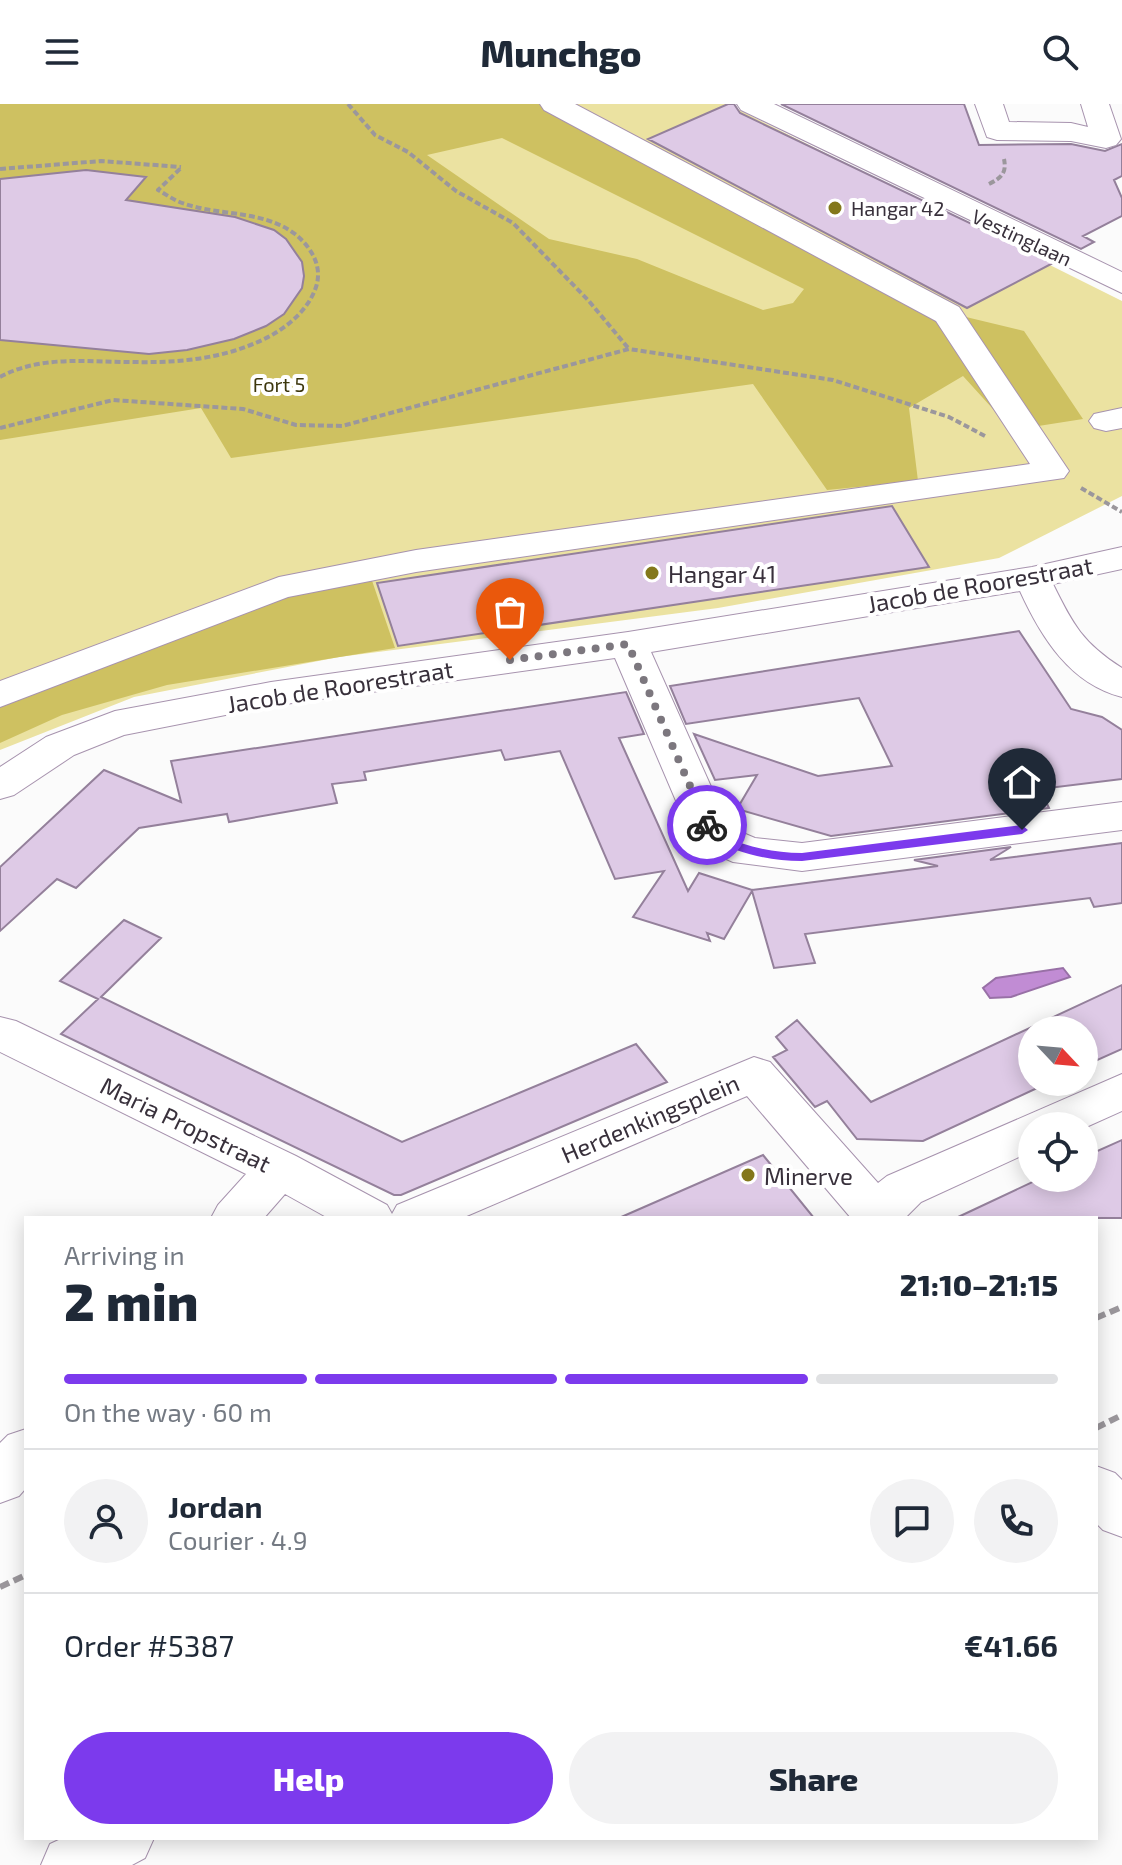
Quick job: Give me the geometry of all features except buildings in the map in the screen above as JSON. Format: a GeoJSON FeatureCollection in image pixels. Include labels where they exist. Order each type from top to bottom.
{"type":"FeatureCollection","features":[{"type":"Feature","properties":{"kind":"street"},"geometry":{"type":"LineString","coordinates":[[0,695],[279,588],[416,561],[1052,471],[948,314],[554,104]]}},
{"type":"Feature","properties":{"kind":"street","name":"Vestinglaan"},"geometry":{"type":"LineString","coordinates":[[751,104],[1122,284]]}},
{"type":"Feature","properties":{"kind":"street"},"geometry":{"type":"LineString","coordinates":[[1095,104],[1114,142]]}},
{"type":"Feature","properties":{"kind":"street"},"geometry":{"type":"LineString","coordinates":[[993,118],[1114,142]]}},
{"type":"Feature","properties":{"kind":"street","name":"Jacob de Roorestraat"},"geometry":{"type":"LineString","coordinates":[[0,786],[60,746],[115,724],[271,694],[628,644],[1032,578],[1122,558]]}},
{"type":"Feature","properties":{"kind":"street"},"geometry":{"type":"LineString","coordinates":[[1032,578],[1051,618],[1078,657],[1122,685]]}},
{"type":"Feature","properties":{"kind":"street"},"geometry":{"type":"LineString","coordinates":[[628,644],[712,836],[748,852],[802,857],[1122,816]]}},
{"type":"Feature","properties":{"kind":"street","name":"Maria Propstraat"},"geometry":{"type":"LineString","coordinates":[[0,1033],[279,1169],[366,1216]]}},
{"type":"Feature","properties":{"kind":"street","name":"Herdenkingsplein"},"geometry":{"type":"LineString","coordinates":[[419,1216],[754,1074],[878,1216]]}},
{"type":"Feature","properties":{"kind":"street"},"geometry":{"type":"LineString","coordinates":[[1075,1112],[1122,1091]]}},
{"type":"Feature","properties":{"kind":"street"},"geometry":{"type":"LineString","coordinates":[[881,1216],[885,1205],[904,1189],[1018,1137]]}},
{"type":"Feature","properties":{"kind":"street"},"geometry":{"type":"LineString","coordinates":[[237,1216],[279,1169]]}},
{"type":"Feature","properties":{"kind":"street"},"geometry":{"type":"LineString","coordinates":[[0,1480],[24,1453]]}},
{"type":"Feature","properties":{"kind":"street"},"geometry":{"type":"LineString","coordinates":[[71,1865],[120,1840]]}},
{"type":"Feature","properties":{"kind":"path"},"geometry":{"type":"LineString","coordinates":[[348,104],[375,135],[408,152],[456,191],[513,223],[588,300],[629,349]]}},
{"type":"Feature","properties":{"kind":"path"},"geometry":{"type":"LineString","coordinates":[[953,204],[1001,178],[1006,167],[993,118]]}},
{"type":"Feature","properties":{"kind":"path"},"geometry":{"type":"LineString","coordinates":[[0,169],[101,161],[182,167],[158,190],[182,203],[242,214],[294,234],[309,249],[319,267],[317,285],[307,306],[292,322],[263,341],[188,361],[54,360],[11,370],[0,377]]}},
{"type":"Feature","properties":{"kind":"path"},"geometry":{"type":"LineString","coordinates":[[0,428],[113,400],[243,409],[296,425],[342,426],[629,349],[833,380],[949,417],[988,437]]}},
{"type":"Feature","properties":{"kind":"path"},"geometry":{"type":"LineString","coordinates":[[1052,471],[1122,512]]}},
{"type":"Feature","properties":{"kind":"path"},"geometry":{"type":"LineString","coordinates":[[1098,1317],[1122,1307]]}},
{"type":"Feature","properties":{"kind":"path"},"geometry":{"type":"LineString","coordinates":[[1098,1427],[1120,1416]]}},
{"type":"Feature","properties":{"kind":"path"},"geometry":{"type":"LineString","coordinates":[[0,1587],[24,1576]]}},
{"type":"Feature","properties":{"kind":"green space","name":"Fort 5"},"geometry":{"type":"Polygon","coordinates":[[[0,104],[727,104],[1122,301],[1122,496],[999,558],[718,608],[339,657],[134,697],[0,750],[0,104]]]}},
{"type":"Feature","properties":{"kind":"green space"},"geometry":{"type":"Polygon","coordinates":[[[0,104],[552,104],[966,317],[1024,331],[1083,419],[1012,430],[963,376],[909,408],[918,481],[827,490],[753,384],[231,458],[201,408],[0,440],[0,104]],[[502,138],[427,155],[549,239],[637,259],[763,310],[793,303],[804,289],[502,138]]]}},
{"type":"Feature","properties":{"kind":"green space"},"geometry":{"type":"Polygon","coordinates":[[[367,566],[395,648],[167,685],[62,715],[0,743],[0,683],[236,593],[367,566]]]}},
{"type":"Feature","properties":{"kind":"shaded area"},"geometry":{"type":"Polygon","coordinates":[[[1063,968],[1070,977],[1011,997],[990,998],[983,988],[996,978],[1063,968]]]}},
{"type":"Feature","properties":{"kind":"way so far"},"geometry":{"type":"LineString","coordinates":[[510,660],[628,644],[707,825]]}},
{"type":"Feature","properties":{"kind":"place","name":"Hangar 42"},"geometry":{"type":"Point","coordinates":[835,208]}},
{"type":"Feature","properties":{"kind":"place","name":"Hangar 41"},"geometry":{"type":"Point","coordinates":[652,573]}},
{"type":"Feature","properties":{"kind":"place","name":"Minerve"},"geometry":{"type":"Point","coordinates":[748,1175]}},
{"type":"Feature","properties":{"kind":"route"},"geometry":{"type":"LineString","coordinates":[[707,825],[712,836],[748,852],[776,857],[802,857],[1022,830]]}}]}
